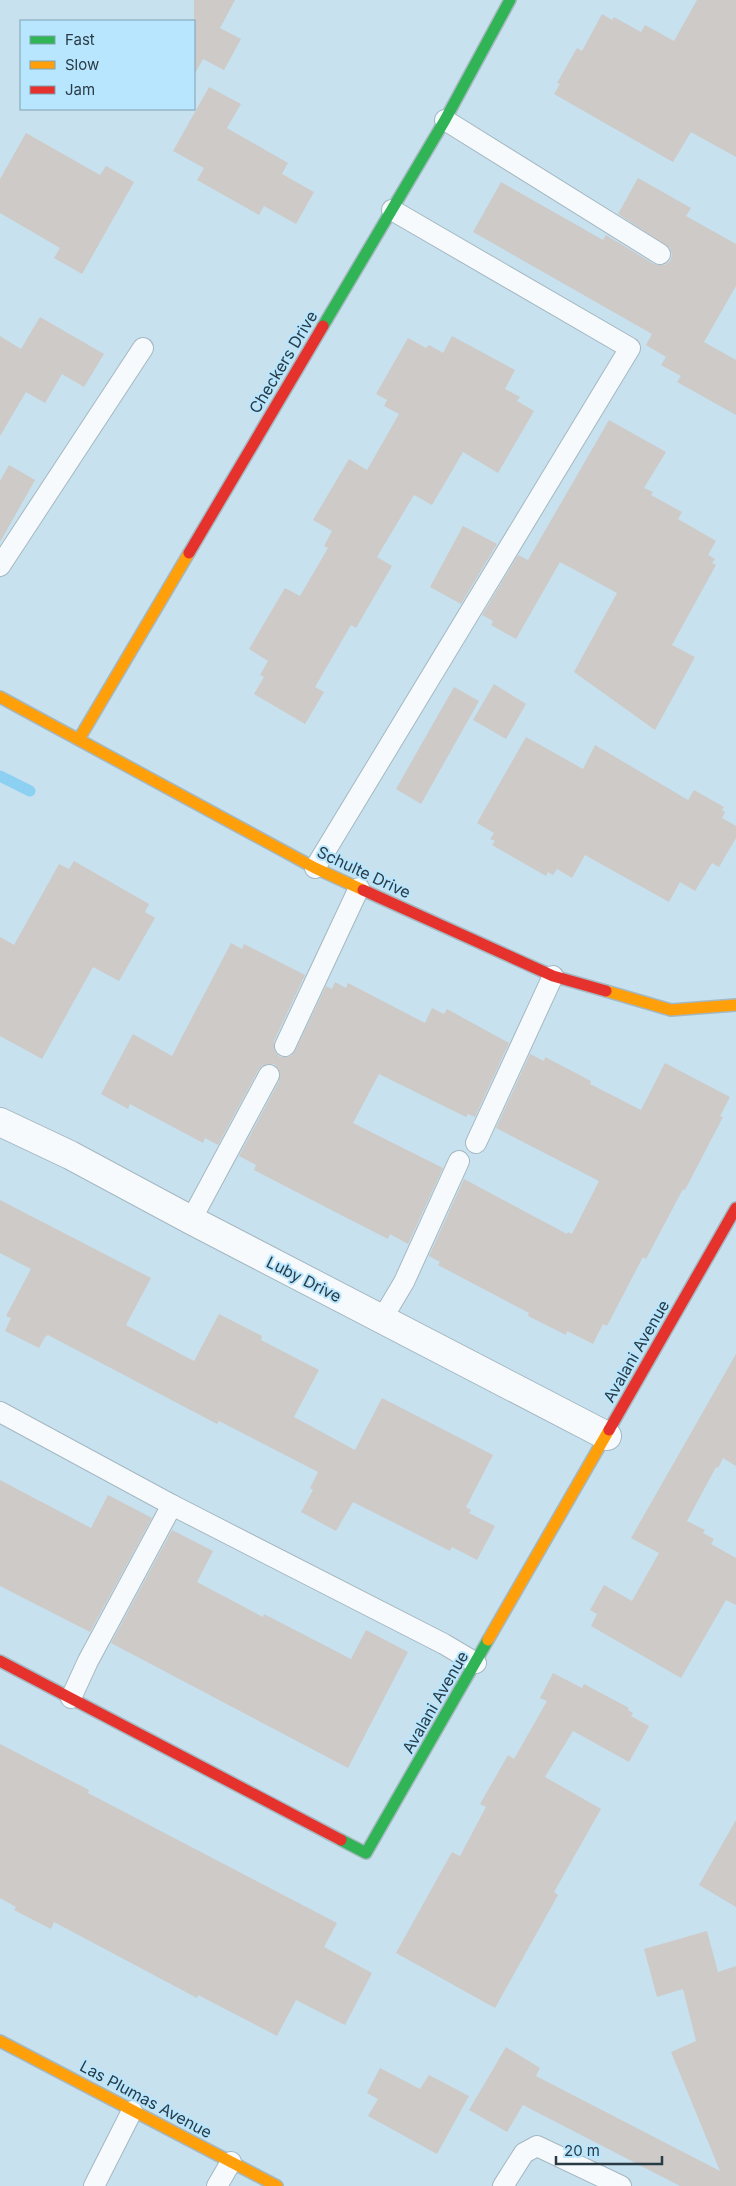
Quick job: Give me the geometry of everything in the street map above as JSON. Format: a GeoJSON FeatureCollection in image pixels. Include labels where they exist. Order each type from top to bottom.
{"type":"FeatureCollection","features":[{"type":"Feature","properties":{"kind":"street","name":"Checkers Drive"},"geometry":{"type":"LineString","coordinates":[[79,739],[445,120],[510,0]]}},
{"type":"Feature","properties":{"kind":"street","name":"Schulte Drive"},"geometry":{"type":"LineString","coordinates":[[0,698],[315,868],[553,976],[670,1010],[736,1005]]}},
{"type":"Feature","properties":{"kind":"street","name":"Luby Drive"},"geometry":{"type":"LineString","coordinates":[[0,1122],[70,1155],[382,1320],[607,1436]]}},
{"type":"Feature","properties":{"kind":"street","name":"Avalani Avenue"},"geometry":{"type":"LineString","coordinates":[[0,1661],[366,1853],[607,1436],[736,1208]]}},
{"type":"Feature","properties":{"kind":"street","name":"Las Plumas Avenue"},"geometry":{"type":"LineString","coordinates":[[0,2041],[277,2186]]}},
{"type":"Feature","properties":{"kind":"lane"},"geometry":{"type":"LineString","coordinates":[[445,120],[660,254]]}},
{"type":"Feature","properties":{"kind":"lane"},"geometry":{"type":"LineString","coordinates":[[315,868],[630,348],[392,210]]}},
{"type":"Feature","properties":{"kind":"lane"},"geometry":{"type":"LineString","coordinates":[[0,566],[143,348]]}},
{"type":"Feature","properties":{"kind":"lane"},"geometry":{"type":"LineString","coordinates":[[286,1046],[359,888]]}},
{"type":"Feature","properties":{"kind":"lane"},"geometry":{"type":"LineString","coordinates":[[476,1143],[553,976]]}},
{"type":"Feature","properties":{"kind":"lane"},"geometry":{"type":"LineString","coordinates":[[191,1220],[269,1075]]}},
{"type":"Feature","properties":{"kind":"lane"},"geometry":{"type":"LineString","coordinates":[[382,1320],[404,1282],[459,1161]]}},
{"type":"Feature","properties":{"kind":"lane"},"geometry":{"type":"LineString","coordinates":[[6,1416],[172,1505],[444,1644],[476,1663]]}},
{"type":"Feature","properties":{"kind":"lane"},"geometry":{"type":"LineString","coordinates":[[71,1698],[88,1661],[172,1505]]}},
{"type":"Feature","properties":{"kind":"lane"},"geometry":{"type":"LineString","coordinates":[[94,2186],[132,2110]]}},
{"type":"Feature","properties":{"kind":"lane"},"geometry":{"type":"LineString","coordinates":[[503,2186],[524,2153],[537,2146],[621,2186]]}},
{"type":"Feature","properties":{"kind":"lane"},"geometry":{"type":"LineString","coordinates":[[217,2186],[231,2162]]}},
{"type":"Feature","properties":{"kind":"building"},"geometry":{"type":"Polygon","coordinates":[[[194,0],[235,0],[220,28],[241,39],[224,70],[203,59],[195,73],[194,0]]]}},
{"type":"Feature","properties":{"kind":"building"},"geometry":{"type":"Polygon","coordinates":[[[697,0],[736,0],[736,157],[691,132],[673,162],[554,94],[560,84],[557,83],[577,48],[582,51],[602,14],[612,20],[614,17],[641,32],[645,25],[674,41],[697,0]]]}},
{"type":"Feature","properties":{"kind":"building"},"geometry":{"type":"Polygon","coordinates":[[[209,87],[241,104],[227,128],[288,163],[282,174],[314,192],[296,224],[264,206],[259,215],[197,180],[204,168],[173,151],[209,87]]]}},
{"type":"Feature","properties":{"kind":"building"},"geometry":{"type":"Polygon","coordinates":[[[26,133],[100,175],[106,166],[134,182],[82,274],[54,258],[60,248],[0,213],[0,179],[26,133]]]}},
{"type":"Feature","properties":{"kind":"building"},"geometry":{"type":"Polygon","coordinates":[[[638,178],[691,208],[686,216],[736,244],[736,286],[704,342],[736,360],[736,415],[677,382],[681,376],[661,365],[666,357],[646,345],[652,334],[473,232],[501,182],[603,240],[606,235],[654,264],[665,265],[670,261],[672,255],[670,248],[618,214],[638,178]]]}},
{"type":"Feature","properties":{"kind":"building"},"geometry":{"type":"Polygon","coordinates":[[[40,317],[104,354],[84,387],[62,374],[45,403],[26,392],[0,436],[0,336],[21,349],[40,317]]]}},
{"type":"Feature","properties":{"kind":"building"},"geometry":{"type":"Polygon","coordinates":[[[452,336],[515,370],[505,389],[520,397],[517,401],[534,411],[498,473],[463,452],[432,505],[414,495],[377,557],[392,566],[356,628],[351,625],[315,687],[324,692],[305,724],[254,694],[264,677],[260,675],[268,661],[249,649],[285,588],[300,596],[328,548],[324,546],[332,531],[313,520],[349,459],[367,470],[399,414],[384,406],[387,400],[376,394],[408,338],[426,348],[429,345],[443,353],[452,336]]]}},
{"type":"Feature","properties":{"kind":"building"},"geometry":{"type":"Polygon","coordinates":[[[609,420],[666,452],[644,488],[653,492],[651,495],[682,512],[678,519],[716,541],[708,555],[715,559],[712,563],[716,565],[672,645],[695,657],[655,730],[574,672],[617,593],[560,562],[516,639],[491,625],[493,621],[482,615],[518,555],[528,560],[609,420]]]}},
{"type":"Feature","properties":{"kind":"building"},"geometry":{"type":"Polygon","coordinates":[[[9,465],[35,480],[0,542],[0,481],[9,465]]]}},
{"type":"Feature","properties":{"kind":"building"},"geometry":{"type":"Polygon","coordinates":[[[463,526],[497,544],[461,604],[430,587],[463,526]]]}},
{"type":"Feature","properties":{"kind":"building"},"geometry":{"type":"Polygon","coordinates":[[[494,684],[526,704],[506,739],[473,720],[494,684]]]}},
{"type":"Feature","properties":{"kind":"building"},"geometry":{"type":"Polygon","coordinates":[[[454,687],[479,701],[421,804],[396,789],[454,687]]]}},
{"type":"Feature","properties":{"kind":"building"},"geometry":{"type":"Polygon","coordinates":[[[526,737],[583,769],[595,745],[688,800],[694,790],[724,807],[722,810],[725,812],[722,818],[736,826],[736,838],[719,867],[712,863],[695,891],[680,882],[669,902],[585,855],[572,878],[557,869],[553,875],[548,872],[546,876],[492,845],[495,841],[490,839],[494,833],[477,823],[526,737]]]}},
{"type":"Feature","properties":{"kind":"building"},"geometry":{"type":"Polygon","coordinates":[[[74,861],[149,904],[145,912],[155,918],[119,981],[93,967],[42,1059],[0,1036],[0,937],[14,945],[59,864],[69,869],[74,861]]]}},
{"type":"Feature","properties":{"kind":"building"},"geometry":{"type":"Polygon","coordinates":[[[231,943],[242,949],[244,944],[305,975],[274,1041],[275,1052],[280,1057],[291,1056],[295,1051],[326,986],[332,989],[335,982],[346,988],[348,983],[425,1023],[432,1008],[444,1014],[447,1009],[509,1043],[475,1117],[468,1114],[466,1117],[379,1074],[353,1123],[443,1168],[408,1244],[390,1234],[388,1239],[254,1170],[256,1165],[239,1156],[279,1081],[279,1069],[274,1064],[263,1065],[259,1069],[218,1145],[205,1138],[203,1143],[130,1104],[128,1109],[101,1094],[133,1034],[172,1056],[231,943]]]}},
{"type":"Feature","properties":{"kind":"building"},"geometry":{"type":"Polygon","coordinates":[[[530,1054],[544,1061],[545,1057],[591,1081],[590,1084],[641,1110],[665,1063],[730,1097],[720,1116],[723,1117],[685,1190],[683,1189],[646,1259],[643,1257],[607,1326],[603,1324],[593,1344],[567,1331],[566,1335],[528,1316],[529,1313],[438,1265],[440,1262],[429,1256],[464,1179],[567,1234],[568,1232],[572,1234],[599,1181],[496,1128],[530,1054]]]}},
{"type":"Feature","properties":{"kind":"building"},"geometry":{"type":"Polygon","coordinates":[[[0,1200],[151,1278],[126,1325],[194,1361],[219,1314],[262,1336],[261,1340],[319,1370],[294,1417],[355,1450],[382,1398],[493,1455],[466,1507],[471,1510],[469,1513],[495,1526],[477,1560],[452,1547],[450,1551],[353,1502],[336,1531],[301,1512],[313,1490],[310,1488],[318,1472],[219,1421],[217,1424],[48,1335],[39,1348],[5,1331],[11,1318],[6,1316],[31,1269],[0,1253],[0,1200]]]}},
{"type":"Feature","properties":{"kind":"building"},"geometry":{"type":"Polygon","coordinates":[[[736,1354],[736,1466],[723,1458],[718,1468],[716,1467],[687,1521],[705,1530],[703,1533],[714,1539],[711,1544],[736,1558],[736,1605],[726,1600],[681,1678],[591,1626],[597,1614],[590,1610],[604,1585],[632,1601],[659,1553],[631,1538],[736,1354]]]}},
{"type":"Feature","properties":{"kind":"building"},"geometry":{"type":"Polygon","coordinates":[[[0,1480],[91,1528],[108,1495],[152,1518],[90,1632],[0,1586],[0,1480]]]}},
{"type":"Feature","properties":{"kind":"building"},"geometry":{"type":"Polygon","coordinates":[[[172,1530],[213,1551],[197,1582],[263,1617],[264,1614],[351,1659],[366,1630],[408,1652],[348,1768],[111,1643],[172,1530]]]}},
{"type":"Feature","properties":{"kind":"building"},"geometry":{"type":"Polygon","coordinates":[[[553,1673],[582,1688],[584,1684],[629,1708],[628,1710],[633,1713],[631,1716],[649,1726],[629,1762],[573,1731],[545,1777],[601,1809],[554,1892],[558,1895],[495,2008],[396,1953],[452,1852],[460,1856],[486,1807],[480,1804],[508,1755],[514,1759],[547,1701],[540,1698],[553,1673]]]}},
{"type":"Feature","properties":{"kind":"building"},"geometry":{"type":"Polygon","coordinates":[[[0,1744],[89,1790],[88,1793],[337,1923],[324,1947],[372,1973],[345,2025],[296,2000],[277,2036],[198,1995],[197,1998],[54,1922],[51,1929],[14,1910],[16,1907],[0,1898],[0,1744]]]}},
{"type":"Feature","properties":{"kind":"building"},"geometry":{"type":"Polygon","coordinates":[[[736,1820],[736,1907],[699,1885],[736,1820]]]}},
{"type":"Feature","properties":{"kind":"building"},"geometry":{"type":"Polygon","coordinates":[[[707,1931],[718,1972],[736,1966],[736,2186],[680,2186],[523,2105],[507,2132],[469,2110],[506,2047],[540,2068],[536,2076],[720,2171],[671,2052],[696,2041],[683,1989],[657,1997],[644,1949],[707,1931]]]}},
{"type":"Feature","properties":{"kind":"building"},"geometry":{"type":"Polygon","coordinates":[[[380,2068],[420,2089],[429,2075],[469,2096],[437,2154],[368,2116],[378,2099],[367,2093],[380,2068]]]}},
{"type":"Feature","properties":{"kind":"waterway"},"geometry":{"type":"LineString","coordinates":[[0,776],[30,791]]}},
{"type":"Feature","properties":{"kind":"traffic: fast"},"geometry":{"type":"LineString","coordinates":[[323,326],[445,120],[510,0]]}},
{"type":"Feature","properties":{"kind":"traffic: fast"},"geometry":{"type":"LineString","coordinates":[[341,1840],[366,1853],[488,1640]]}},
{"type":"Feature","properties":{"kind":"traffic: slow"},"geometry":{"type":"LineString","coordinates":[[79,739],[189,553]]}},
{"type":"Feature","properties":{"kind":"traffic: slow"},"geometry":{"type":"LineString","coordinates":[[0,697],[315,868],[363,890]]}},
{"type":"Feature","properties":{"kind":"traffic: slow"},"geometry":{"type":"LineString","coordinates":[[606,991],[671,1010],[736,1005]]}},
{"type":"Feature","properties":{"kind":"traffic: slow"},"geometry":{"type":"LineString","coordinates":[[488,1640],[609,1430]]}},
{"type":"Feature","properties":{"kind":"traffic: slow"},"geometry":{"type":"LineString","coordinates":[[0,2041],[277,2186]]}},
{"type":"Feature","properties":{"kind":"traffic: jam"},"geometry":{"type":"LineString","coordinates":[[189,553],[323,326]]}},
{"type":"Feature","properties":{"kind":"traffic: jam"},"geometry":{"type":"LineString","coordinates":[[363,890],[553,976],[606,991]]}},
{"type":"Feature","properties":{"kind":"traffic: jam"},"geometry":{"type":"LineString","coordinates":[[609,1430],[736,1208]]}},
{"type":"Feature","properties":{"kind":"traffic: jam"},"geometry":{"type":"LineString","coordinates":[[0,1661],[341,1840]]}}]}
